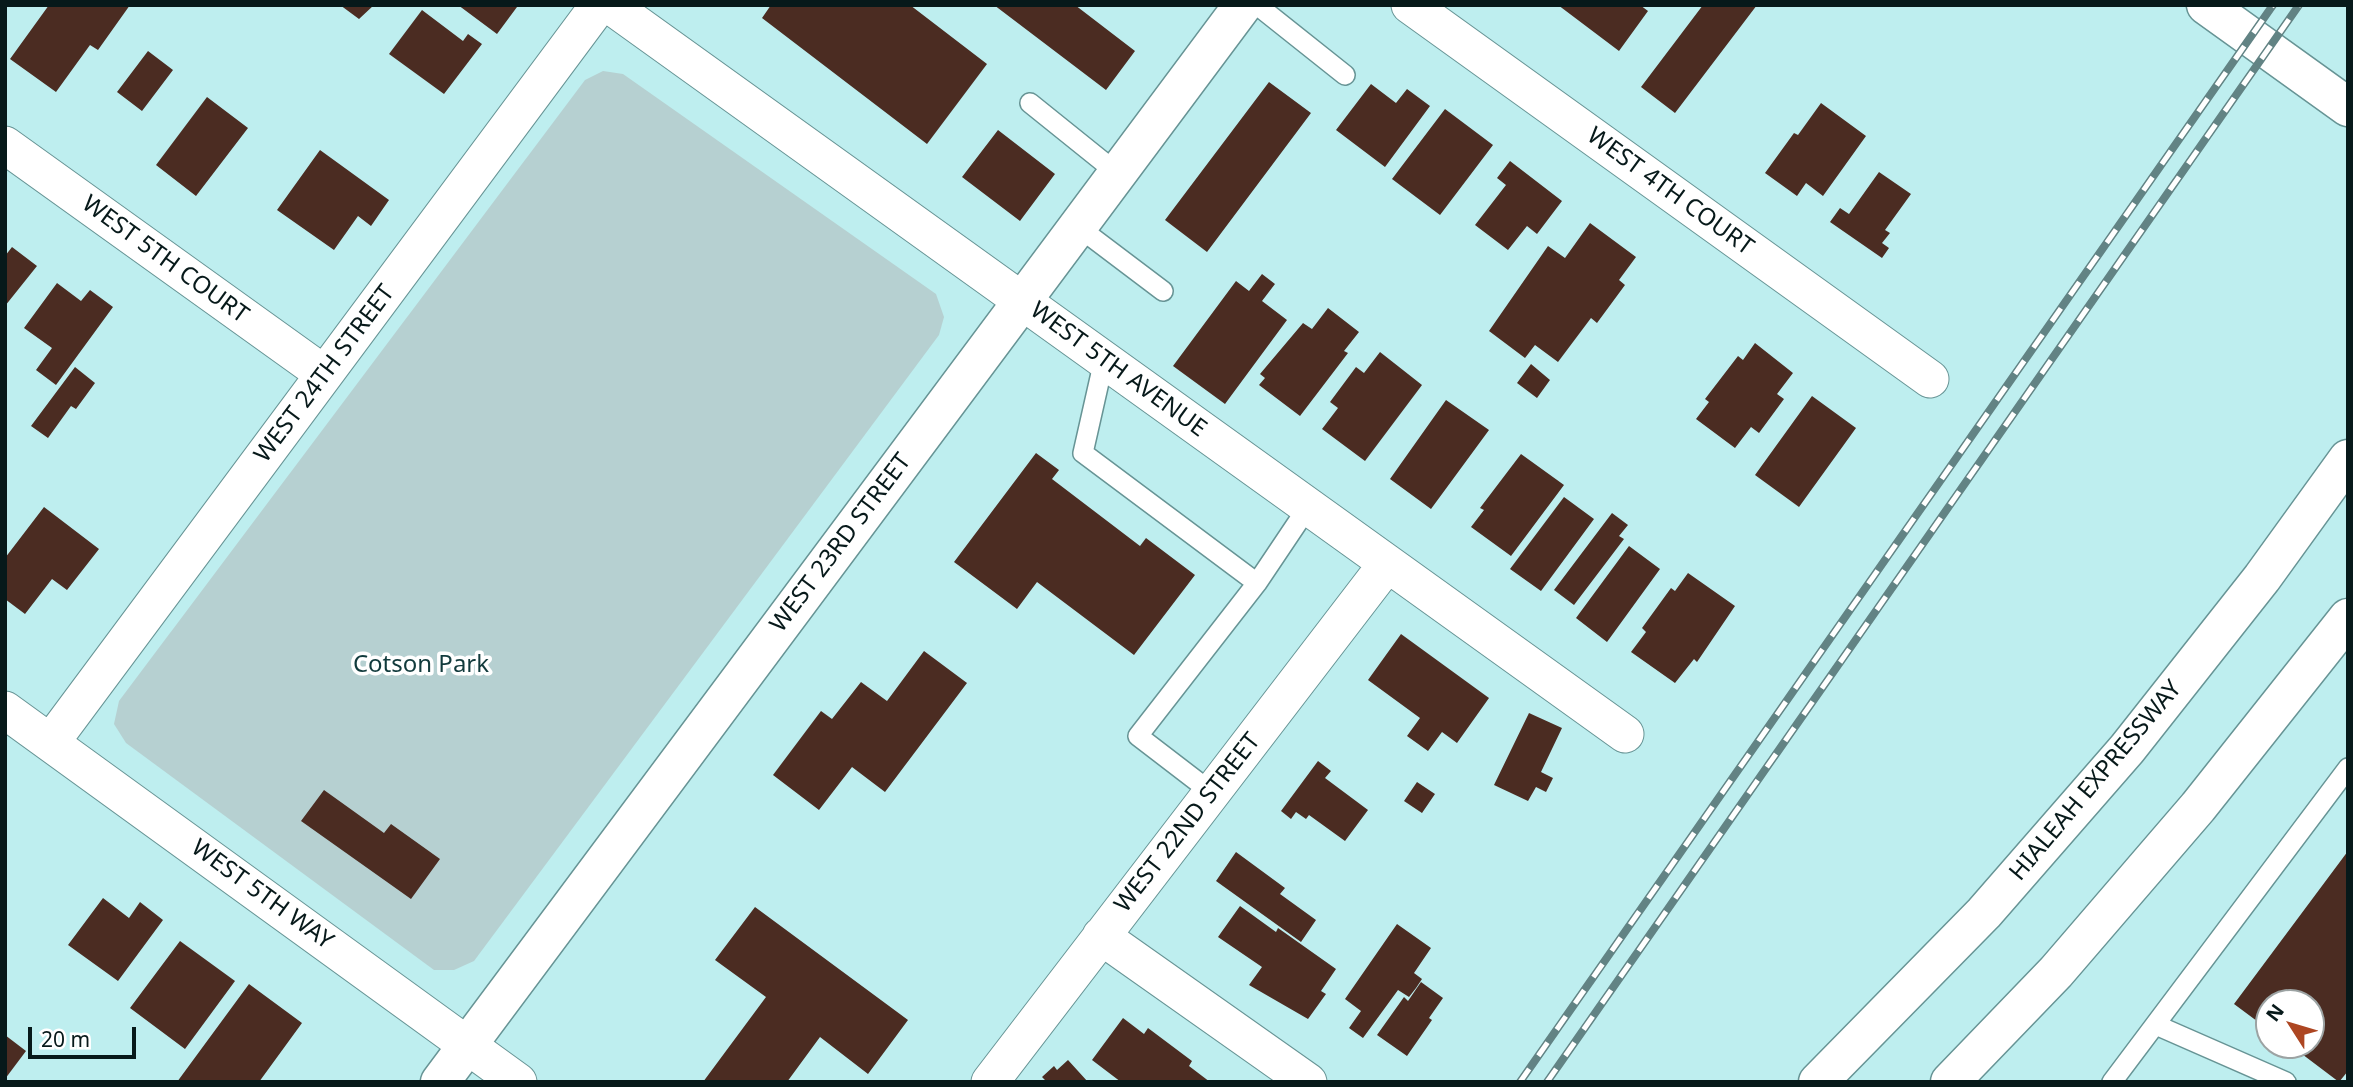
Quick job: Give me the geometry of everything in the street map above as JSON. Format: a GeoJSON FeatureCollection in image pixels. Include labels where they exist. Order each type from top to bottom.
{"type":"FeatureCollection","features":[{"type":"Feature","properties":{"kind":"main road","name":"WEST 23RD STREET"},"geometry":{"type":"LineString","coordinates":[[440,1082],[1243,5]]}},
{"type":"Feature","properties":{"kind":"main road"},"geometry":{"type":"LineString","coordinates":[[2206,5],[2348,107]]}},
{"type":"Feature","properties":{"kind":"main road","name":"HIALEAH EXPRESSWAY"},"geometry":{"type":"LineString","coordinates":[[1818,1082],[1984,913],[2127,749],[2263,578],[2348,459]]}},
{"type":"Feature","properties":{"kind":"main road"},"geometry":{"type":"LineString","coordinates":[[1950,1082],[2065,962],[2198,807],[2348,618]]}},
{"type":"Feature","properties":{"kind":"street","name":"WEST 24TH STREET"},"geometry":{"type":"LineString","coordinates":[[51,742],[599,5]]}},
{"type":"Feature","properties":{"kind":"street","name":"WEST 5TH AVENUE"},"geometry":{"type":"LineString","coordinates":[[610,5],[1625,734]]}},
{"type":"Feature","properties":{"kind":"street","name":"WEST 4TH COURT"},"geometry":{"type":"LineString","coordinates":[[1419,8],[1930,379]]}},
{"type":"Feature","properties":{"kind":"street","name":"WEST 5TH COURT"},"geometry":{"type":"LineString","coordinates":[[5,145],[324,374]]}},
{"type":"Feature","properties":{"kind":"street","name":"WEST 22ND STREET"},"geometry":{"type":"LineString","coordinates":[[990,1082],[1387,564]]}},
{"type":"Feature","properties":{"kind":"street","name":"WEST 5TH WAY"},"geometry":{"type":"LineString","coordinates":[[5,710],[518,1082]]}},
{"type":"Feature","properties":{"kind":"street"},"geometry":{"type":"LineString","coordinates":[[1101,936],[1308,1082]]}},
{"type":"Feature","properties":{"kind":"lane"},"geometry":{"type":"LineString","coordinates":[[1257,5],[1345,75]]}},
{"type":"Feature","properties":{"kind":"lane"},"geometry":{"type":"LineString","coordinates":[[1030,103],[1117,173]]}},
{"type":"Feature","properties":{"kind":"lane"},"geometry":{"type":"LineString","coordinates":[[1077,226],[1163,291]]}},
{"type":"Feature","properties":{"kind":"lane"},"geometry":{"type":"LineString","coordinates":[[1104,360],[1083,453],[1257,583]]}},
{"type":"Feature","properties":{"kind":"lane"},"geometry":{"type":"LineString","coordinates":[[1211,792],[1138,736],[1257,583],[1308,507]]}},
{"type":"Feature","properties":{"kind":"lane"},"geometry":{"type":"LineString","coordinates":[[2112,1082],[2348,768]]}},
{"type":"Feature","properties":{"kind":"lane"},"geometry":{"type":"LineString","coordinates":[[2156,1025],[2286,1082]]}},
{"type":"Feature","properties":{"kind":"green space","name":"Cotson Park"},"geometry":{"type":"Polygon","coordinates":[[[603,71],[623,74],[936,294],[944,317],[939,335],[474,961],[454,970],[434,970],[126,743],[114,724],[119,701],[585,80],[603,71]]]}},
{"type":"Feature","properties":{"kind":"building"},"geometry":{"type":"Polygon","coordinates":[[[49,5],[130,5],[98,50],[90,45],[56,92],[10,59],[49,5]]]}},
{"type":"Feature","properties":{"kind":"building"},"geometry":{"type":"Polygon","coordinates":[[[340,5],[374,5],[359,19],[340,5]]]}},
{"type":"Feature","properties":{"kind":"building"},"geometry":{"type":"Polygon","coordinates":[[[458,5],[516,5],[517,7],[497,34],[458,5]]]}},
{"type":"Feature","properties":{"kind":"building"},"geometry":{"type":"Polygon","coordinates":[[[771,5],[910,5],[987,64],[927,144],[762,18],[771,5]]]}},
{"type":"Feature","properties":{"kind":"building"},"geometry":{"type":"Polygon","coordinates":[[[994,5],[1075,5],[1135,51],[1106,90],[994,5]]]}},
{"type":"Feature","properties":{"kind":"building"},"geometry":{"type":"Polygon","coordinates":[[[1558,5],[1640,5],[1648,11],[1619,51],[1558,5]]]}},
{"type":"Feature","properties":{"kind":"building"},"geometry":{"type":"Polygon","coordinates":[[[1703,5],[1757,5],[1675,113],[1641,87],[1703,5]]]}},
{"type":"Feature","properties":{"kind":"building"},"geometry":{"type":"Polygon","coordinates":[[[422,10],[463,41],[468,34],[482,44],[444,94],[389,54],[422,10]]]}},
{"type":"Feature","properties":{"kind":"building"},"geometry":{"type":"Polygon","coordinates":[[[148,51],[173,70],[142,111],[117,92],[148,51]]]}},
{"type":"Feature","properties":{"kind":"building"},"geometry":{"type":"Polygon","coordinates":[[[1269,82],[1311,113],[1207,252],[1165,220],[1269,82]]]}},
{"type":"Feature","properties":{"kind":"building"},"geometry":{"type":"Polygon","coordinates":[[[1371,84],[1396,103],[1407,89],[1430,106],[1385,167],[1336,130],[1371,84]]]}},
{"type":"Feature","properties":{"kind":"building"},"geometry":{"type":"Polygon","coordinates":[[[207,97],[248,128],[196,196],[156,165],[207,97]]]}},
{"type":"Feature","properties":{"kind":"building"},"geometry":{"type":"Polygon","coordinates":[[[1821,103],[1866,136],[1823,196],[1806,183],[1797,196],[1765,173],[1794,133],[1798,135],[1821,103]]]}},
{"type":"Feature","properties":{"kind":"building"},"geometry":{"type":"Polygon","coordinates":[[[1445,109],[1493,145],[1440,215],[1392,179],[1445,109]]]}},
{"type":"Feature","properties":{"kind":"building"},"geometry":{"type":"Polygon","coordinates":[[[998,130],[1055,174],[1020,221],[962,177],[998,130]]]}},
{"type":"Feature","properties":{"kind":"building"},"geometry":{"type":"Polygon","coordinates":[[[320,150],[389,200],[371,226],[358,216],[334,250],[277,210],[320,150]]]}},
{"type":"Feature","properties":{"kind":"building"},"geometry":{"type":"Polygon","coordinates":[[[1510,161],[1562,201],[1537,234],[1527,226],[1508,250],[1475,225],[1506,185],[1497,178],[1510,161]]]}},
{"type":"Feature","properties":{"kind":"building"},"geometry":{"type":"Polygon","coordinates":[[[1879,172],[1911,194],[1885,230],[1890,233],[1882,243],[1889,248],[1882,258],[1830,222],[1840,208],[1849,214],[1879,172]]]}},
{"type":"Feature","properties":{"kind":"building"},"geometry":{"type":"Polygon","coordinates":[[[1590,223],[1636,257],[1619,280],[1625,285],[1597,323],[1591,318],[1558,362],[1535,345],[1525,358],[1489,331],[1548,246],[1565,258],[1590,223]]]}},
{"type":"Feature","properties":{"kind":"building"},"geometry":{"type":"Polygon","coordinates":[[[12,247],[37,266],[5,306],[5,256],[12,247]]]}},
{"type":"Feature","properties":{"kind":"building"},"geometry":{"type":"Polygon","coordinates":[[[1262,274],[1275,284],[1262,301],[1287,320],[1225,404],[1173,366],[1236,281],[1249,291],[1262,274]]]}},
{"type":"Feature","properties":{"kind":"building"},"geometry":{"type":"Polygon","coordinates":[[[57,283],[81,301],[90,290],[113,307],[56,385],[36,370],[52,348],[24,328],[57,283]]]}},
{"type":"Feature","properties":{"kind":"building"},"geometry":{"type":"Polygon","coordinates":[[[1328,308],[1359,332],[1344,351],[1348,353],[1300,416],[1259,385],[1265,378],[1260,374],[1303,323],[1312,329],[1328,308]]]}},
{"type":"Feature","properties":{"kind":"building"},"geometry":{"type":"Polygon","coordinates":[[[1755,343],[1793,373],[1777,394],[1784,399],[1759,433],[1751,427],[1735,448],[1696,419],[1709,402],[1705,399],[1738,356],[1743,360],[1755,343]]]}},
{"type":"Feature","properties":{"kind":"building"},"geometry":{"type":"Polygon","coordinates":[[[1380,352],[1422,385],[1365,461],[1322,429],[1338,408],[1330,402],[1356,367],[1364,373],[1380,352]]]}},
{"type":"Feature","properties":{"kind":"building"},"geometry":{"type":"Polygon","coordinates":[[[1531,364],[1550,380],[1537,398],[1517,383],[1531,364]]]}},
{"type":"Feature","properties":{"kind":"building"},"geometry":{"type":"Polygon","coordinates":[[[75,367],[95,383],[76,409],[71,406],[48,438],[31,426],[75,367]]]}},
{"type":"Feature","properties":{"kind":"building"},"geometry":{"type":"Polygon","coordinates":[[[1812,396],[1856,428],[1799,507],[1755,475],[1812,396]]]}},
{"type":"Feature","properties":{"kind":"building"},"geometry":{"type":"Polygon","coordinates":[[[1446,400],[1489,430],[1431,509],[1390,479],[1446,400]]]}},
{"type":"Feature","properties":{"kind":"building"},"geometry":{"type":"Polygon","coordinates":[[[1036,453],[1059,470],[1052,479],[1140,546],[1146,538],[1195,575],[1134,655],[1037,582],[1017,609],[954,562],[1036,453]]]}},
{"type":"Feature","properties":{"kind":"building"},"geometry":{"type":"Polygon","coordinates":[[[1521,454],[1564,485],[1511,556],[1471,527],[1484,510],[1480,508],[1521,454]]]}},
{"type":"Feature","properties":{"kind":"building"},"geometry":{"type":"Polygon","coordinates":[[[1564,497],[1594,519],[1541,591],[1510,569],[1564,497]]]}},
{"type":"Feature","properties":{"kind":"building"},"geometry":{"type":"Polygon","coordinates":[[[44,507],[99,549],[67,590],[52,579],[25,614],[5,599],[5,558],[44,507]]]}},
{"type":"Feature","properties":{"kind":"building"},"geometry":{"type":"Polygon","coordinates":[[[1612,513],[1628,525],[1619,536],[1624,539],[1574,605],[1554,590],[1612,513]]]}},
{"type":"Feature","properties":{"kind":"building"},"geometry":{"type":"Polygon","coordinates":[[[1629,546],[1660,569],[1607,642],[1576,618],[1629,546]]]}},
{"type":"Feature","properties":{"kind":"building"},"geometry":{"type":"Polygon","coordinates":[[[1688,573],[1735,606],[1697,662],[1694,659],[1675,683],[1631,652],[1646,632],[1642,628],[1671,588],[1675,591],[1688,573]]]}},
{"type":"Feature","properties":{"kind":"building"},"geometry":{"type":"Polygon","coordinates":[[[1401,634],[1489,698],[1457,743],[1442,732],[1428,751],[1407,736],[1420,718],[1368,680],[1401,634]]]}},
{"type":"Feature","properties":{"kind":"building"},"geometry":{"type":"Polygon","coordinates":[[[924,651],[967,683],[885,792],[852,767],[819,810],[773,775],[821,711],[832,719],[861,682],[887,701],[924,651]]]}},
{"type":"Feature","properties":{"kind":"building"},"geometry":{"type":"Polygon","coordinates":[[[1529,713],[1562,728],[1541,772],[1553,778],[1546,792],[1536,787],[1528,801],[1494,785],[1529,713]]]}},
{"type":"Feature","properties":{"kind":"building"},"geometry":{"type":"Polygon","coordinates":[[[1318,761],[1331,771],[1325,778],[1368,810],[1345,841],[1309,815],[1306,819],[1296,812],[1291,819],[1281,811],[1318,761]]]}},
{"type":"Feature","properties":{"kind":"building"},"geometry":{"type":"Polygon","coordinates":[[[1417,782],[1435,794],[1422,813],[1404,801],[1417,782]]]}},
{"type":"Feature","properties":{"kind":"building"},"geometry":{"type":"Polygon","coordinates":[[[324,790],[384,833],[391,824],[440,859],[411,899],[301,821],[324,790]]]}},
{"type":"Feature","properties":{"kind":"building"},"geometry":{"type":"Polygon","coordinates":[[[2348,851],[2348,1071],[2339,1082],[2309,1059],[2325,1059],[2325,989],[2255,989],[2255,1020],[2234,1004],[2348,851]]]}},
{"type":"Feature","properties":{"kind":"building"},"geometry":{"type":"Polygon","coordinates":[[[1236,852],[1285,888],[1280,894],[1316,920],[1301,942],[1216,881],[1236,852]]]}},
{"type":"Feature","properties":{"kind":"building"},"geometry":{"type":"Polygon","coordinates":[[[103,898],[129,918],[140,902],[163,920],[118,981],[68,945],[103,898]]]}},
{"type":"Feature","properties":{"kind":"building"},"geometry":{"type":"Polygon","coordinates":[[[1240,906],[1276,932],[1278,928],[1336,969],[1321,991],[1326,994],[1308,1019],[1249,985],[1262,967],[1218,937],[1240,906]]]}},
{"type":"Feature","properties":{"kind":"building"},"geometry":{"type":"Polygon","coordinates":[[[755,907],[908,1020],[868,1074],[820,1037],[787,1082],[703,1082],[766,997],[715,960],[755,907]]]}},
{"type":"Feature","properties":{"kind":"building"},"geometry":{"type":"Polygon","coordinates":[[[1397,924],[1431,948],[1414,973],[1422,979],[1409,997],[1398,990],[1363,1038],[1349,1028],[1361,1011],[1345,999],[1397,924]]]}},
{"type":"Feature","properties":{"kind":"building"},"geometry":{"type":"Polygon","coordinates":[[[180,941],[235,981],[185,1049],[130,1008],[180,941]]]}},
{"type":"Feature","properties":{"kind":"building"},"geometry":{"type":"Polygon","coordinates":[[[1421,982],[1443,998],[1429,1018],[1432,1020],[1407,1056],[1377,1035],[1404,997],[1408,1001],[1421,982]]]}},
{"type":"Feature","properties":{"kind":"building"},"geometry":{"type":"Polygon","coordinates":[[[249,984],[302,1023],[259,1082],[177,1082],[249,984]]]}},
{"type":"Feature","properties":{"kind":"building"},"geometry":{"type":"Polygon","coordinates":[[[1123,1018],[1144,1034],[1148,1028],[1192,1061],[1189,1066],[1210,1082],[1121,1082],[1092,1060],[1123,1018]]]}},
{"type":"Feature","properties":{"kind":"building"},"geometry":{"type":"Polygon","coordinates":[[[5,1035],[26,1051],[5,1079],[5,1035]]]}},
{"type":"Feature","properties":{"kind":"building"},"geometry":{"type":"Polygon","coordinates":[[[1068,1060],[1088,1082],[1047,1082],[1042,1077],[1054,1066],[1057,1070],[1068,1060]]]}},
{"type":"Feature","properties":{"kind":"railway"},"geometry":{"type":"LineString","coordinates":[[1520,1082],[2273,5]]}},
{"type":"Feature","properties":{"kind":"railway"},"geometry":{"type":"LineString","coordinates":[[1547,1082],[2299,5]]}}]}
